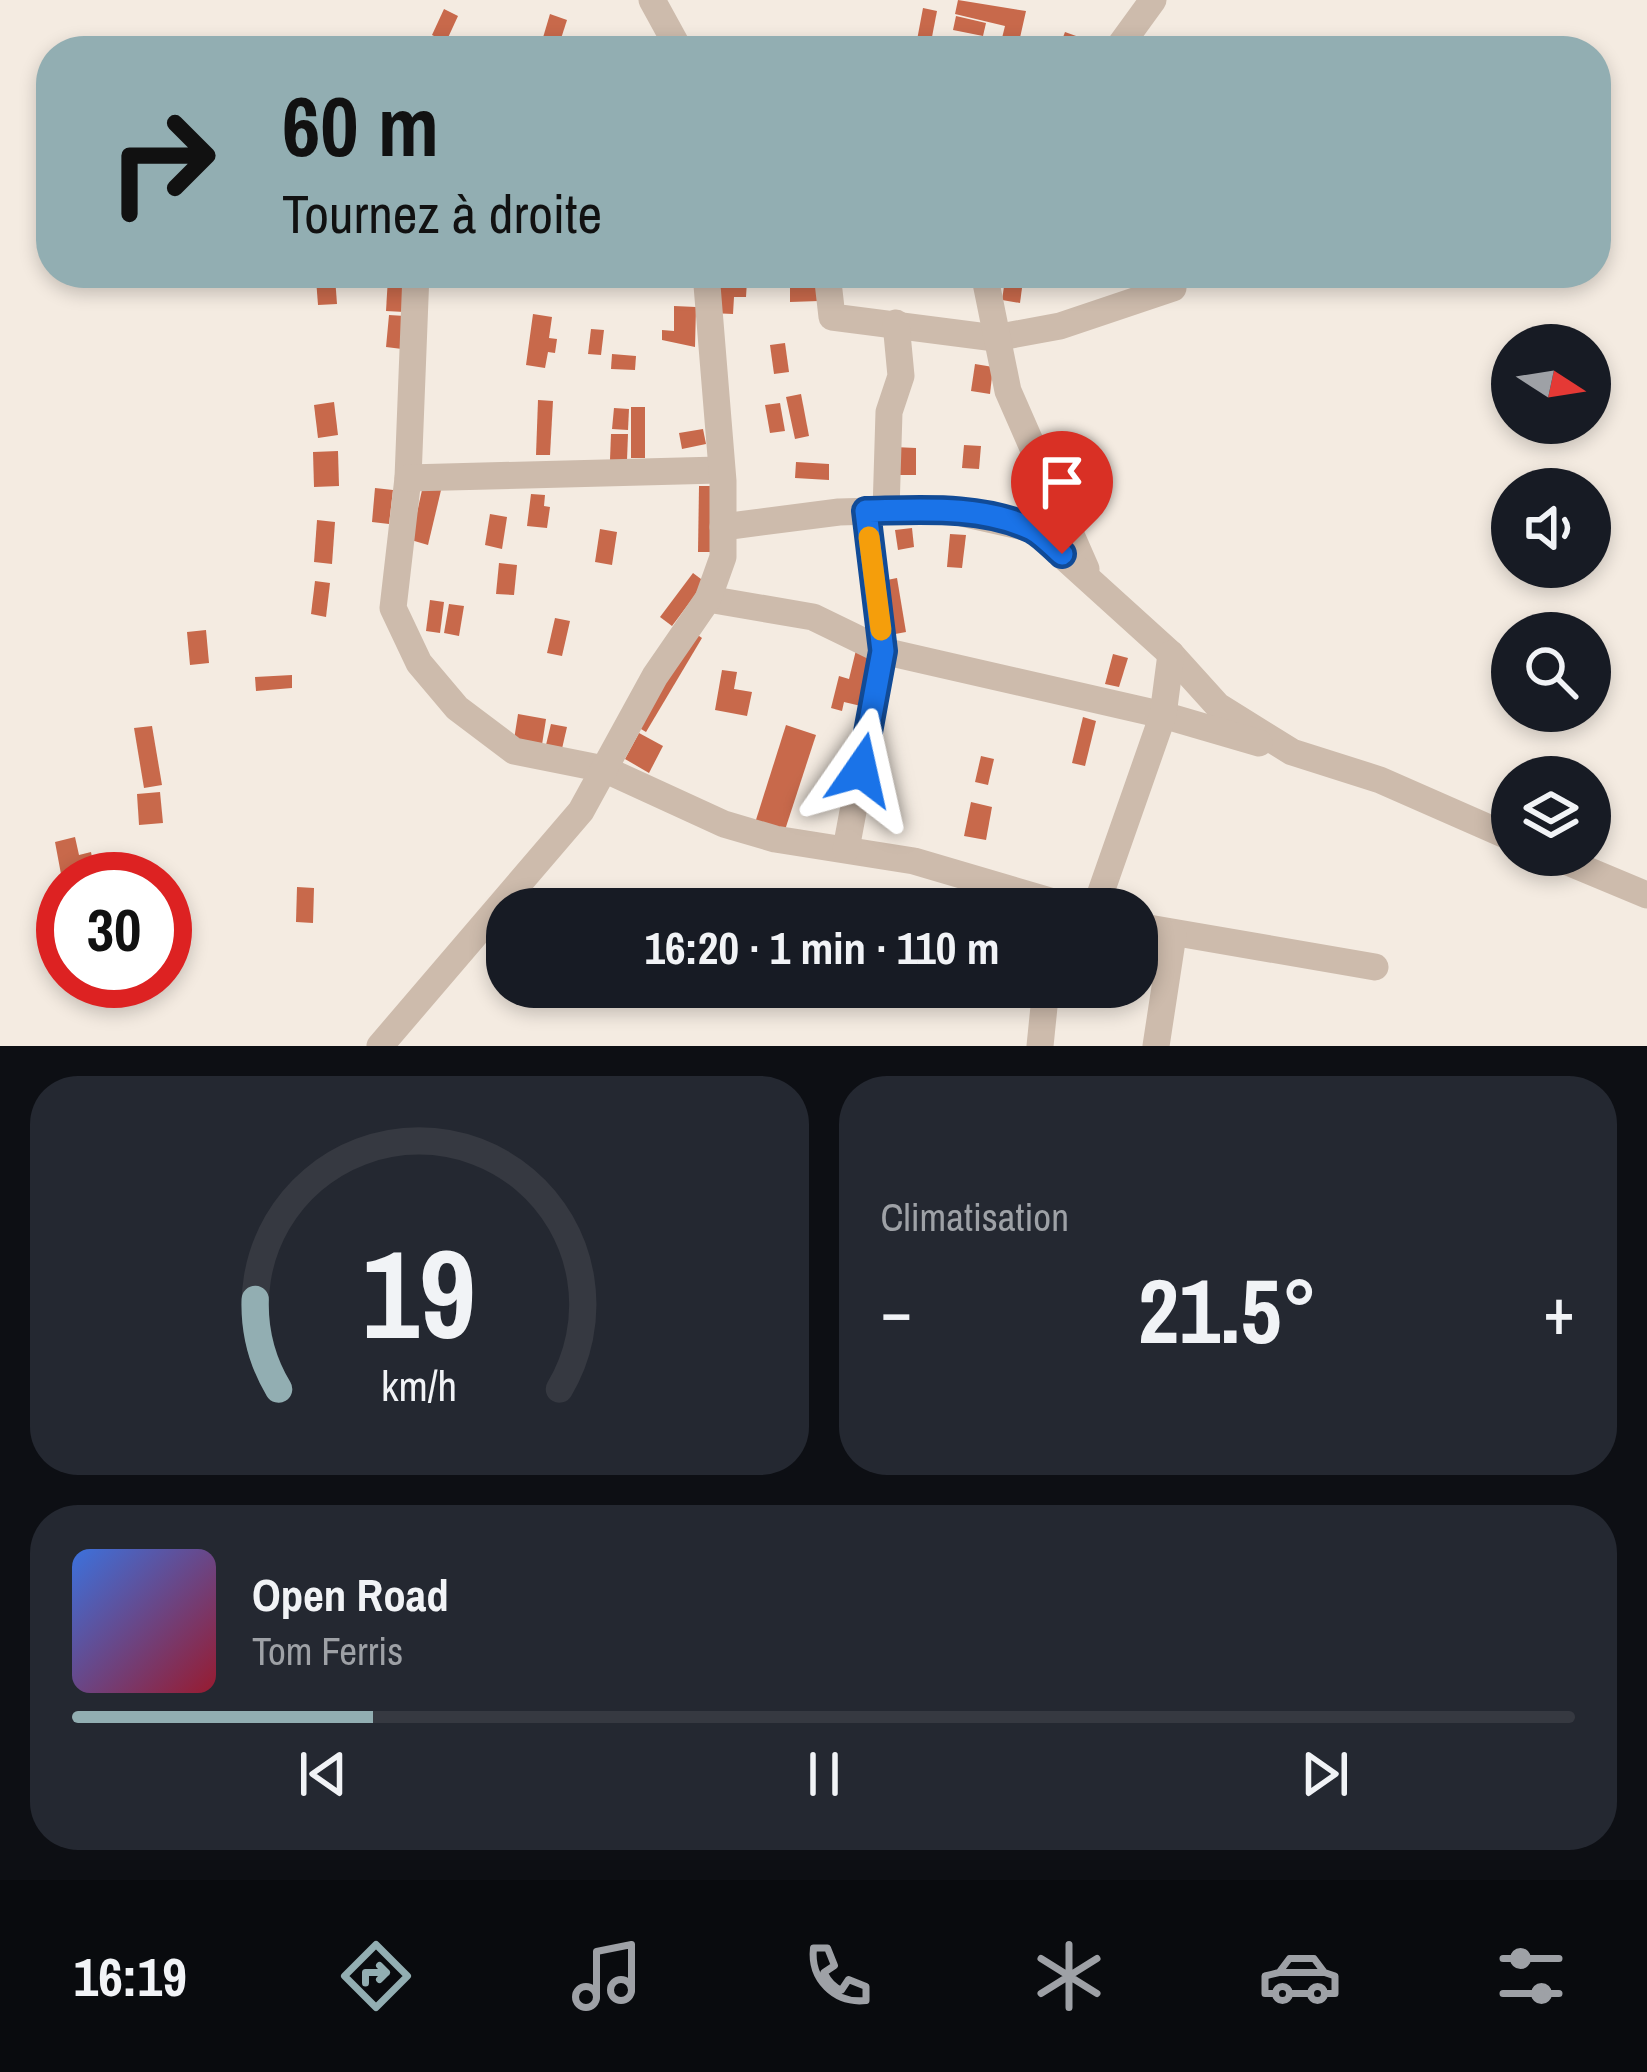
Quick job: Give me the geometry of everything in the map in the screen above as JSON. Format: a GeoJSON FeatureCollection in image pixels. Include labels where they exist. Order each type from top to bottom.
{"type":"FeatureCollection","features":[{"type":"Feature","properties":{"kind":"street"},"geometry":{"type":"LineString","coordinates":[[652,0],[672,36]]}},
{"type":"Feature","properties":{"kind":"street"},"geometry":{"type":"LineString","coordinates":[[1127,36],[1154,0]]}},
{"type":"Feature","properties":{"kind":"street"},"geometry":{"type":"LineString","coordinates":[[415,288],[408,478],[393,608],[419,663],[458,708],[514,752],[604,769],[724,824],[775,838],[914,861],[1002,888]]}},
{"type":"Feature","properties":{"kind":"street"},"geometry":{"type":"LineString","coordinates":[[380,1046],[581,811],[655,676],[708,599],[723,556],[723,527],[707,288]]}},
{"type":"Feature","properties":{"kind":"street"},"geometry":{"type":"LineString","coordinates":[[828,288],[832,316],[995,338],[1060,326],[1173,288]]}},
{"type":"Feature","properties":{"kind":"street"},"geometry":{"type":"LineString","coordinates":[[987,288],[1008,392],[1090,578]]}},
{"type":"Feature","properties":{"kind":"street"},"geometry":{"type":"LineString","coordinates":[[846,849],[883,651],[876,511],[889,412],[901,376],[896,323]]}},
{"type":"Feature","properties":{"kind":"street"},"geometry":{"type":"LineString","coordinates":[[408,478],[719,470]]}},
{"type":"Feature","properties":{"kind":"street"},"geometry":{"type":"LineString","coordinates":[[723,527],[944,509],[1033,529],[1171,654],[1218,706],[1292,752]]}},
{"type":"Feature","properties":{"kind":"street"},"geometry":{"type":"LineString","coordinates":[[708,599],[813,617],[883,651],[1162,716],[1292,752],[1380,780],[1491,829]]}},
{"type":"Feature","properties":{"kind":"street"},"geometry":{"type":"LineString","coordinates":[[1102,888],[1162,716],[1171,654]]}},
{"type":"Feature","properties":{"kind":"street"},"geometry":{"type":"LineString","coordinates":[[1601,876],[1647,895]]}},
{"type":"Feature","properties":{"kind":"street"},"geometry":{"type":"LineString","coordinates":[[1158,931],[1375,967]]}},
{"type":"Feature","properties":{"kind":"street"},"geometry":{"type":"LineString","coordinates":[[1156,1046],[1173,935]]}},
{"type":"Feature","properties":{"kind":"street"},"geometry":{"type":"LineString","coordinates":[[1040,1046],[1044,1008]]}},
{"type":"Feature","properties":{"kind":"building"},"geometry":{"type":"Polygon","coordinates":[[[958,0],[1026,11],[1020,36],[1002,36],[1005,26],[955,14],[958,0]]]}},
{"type":"Feature","properties":{"kind":"building"},"geometry":{"type":"Polygon","coordinates":[[[923,8],[937,11],[932,36],[918,36],[923,8]]]}},
{"type":"Feature","properties":{"kind":"building"},"geometry":{"type":"Polygon","coordinates":[[[444,9],[458,16],[449,36],[432,35],[444,9]]]}},
{"type":"Feature","properties":{"kind":"building"},"geometry":{"type":"Polygon","coordinates":[[[550,14],[567,20],[562,36],[543,36],[550,14]]]}},
{"type":"Feature","properties":{"kind":"building"},"geometry":{"type":"Polygon","coordinates":[[[956,16],[986,23],[983,36],[953,30],[956,16]]]}},
{"type":"Feature","properties":{"kind":"building"},"geometry":{"type":"Polygon","coordinates":[[[317,288],[336,288],[337,304],[318,305],[317,288]]]}},
{"type":"Feature","properties":{"kind":"building"},"geometry":{"type":"Polygon","coordinates":[[[387,288],[405,288],[404,312],[386,311],[387,288]]]}},
{"type":"Feature","properties":{"kind":"building"},"geometry":{"type":"Polygon","coordinates":[[[712,288],[747,288],[746,297],[734,297],[733,314],[711,313],[712,288]]]}},
{"type":"Feature","properties":{"kind":"building"},"geometry":{"type":"Polygon","coordinates":[[[790,288],[819,288],[819,301],[790,302],[790,288]]]}},
{"type":"Feature","properties":{"kind":"building"},"geometry":{"type":"Polygon","coordinates":[[[1004,288],[1022,288],[1020,303],[1002,300],[1004,288]]]}},
{"type":"Feature","properties":{"kind":"building"},"geometry":{"type":"Polygon","coordinates":[[[674,306],[696,307],[695,347],[662,340],[662,330],[674,331],[674,306]]]}},
{"type":"Feature","properties":{"kind":"building"},"geometry":{"type":"Polygon","coordinates":[[[533,314],[552,317],[549,338],[557,339],[545,368],[526,365],[533,314]]]}},
{"type":"Feature","properties":{"kind":"building"},"geometry":{"type":"Polygon","coordinates":[[[389,315],[405,316],[402,349],[386,347],[389,315]]]}},
{"type":"Feature","properties":{"kind":"building"},"geometry":{"type":"Polygon","coordinates":[[[591,329],[604,330],[601,355],[588,354],[591,329]]]}},
{"type":"Feature","properties":{"kind":"building"},"geometry":{"type":"Polygon","coordinates":[[[785,343],[789,372],[774,374],[770,345],[785,343]]]}},
{"type":"Feature","properties":{"kind":"building"},"geometry":{"type":"Polygon","coordinates":[[[612,354],[636,356],[635,370],[611,369],[612,354]]]}},
{"type":"Feature","properties":{"kind":"building"},"geometry":{"type":"Polygon","coordinates":[[[975,364],[993,367],[990,394],[971,391],[975,364]]]}},
{"type":"Feature","properties":{"kind":"building"},"geometry":{"type":"Polygon","coordinates":[[[801,394],[809,436],[795,439],[786,397],[801,394]]]}},
{"type":"Feature","properties":{"kind":"building"},"geometry":{"type":"Polygon","coordinates":[[[538,400],[553,401],[550,455],[536,455],[538,400]]]}},
{"type":"Feature","properties":{"kind":"building"},"geometry":{"type":"Polygon","coordinates":[[[334,402],[338,435],[318,438],[314,405],[334,402]]]}},
{"type":"Feature","properties":{"kind":"building"},"geometry":{"type":"Polygon","coordinates":[[[780,403],[785,431],[770,433],[765,405],[780,403]]]}},
{"type":"Feature","properties":{"kind":"building"},"geometry":{"type":"Polygon","coordinates":[[[631,407],[645,407],[645,458],[631,458],[631,407]]]}},
{"type":"Feature","properties":{"kind":"building"},"geometry":{"type":"Polygon","coordinates":[[[614,408],[629,409],[628,430],[612,429],[614,408]]]}},
{"type":"Feature","properties":{"kind":"building"},"geometry":{"type":"Polygon","coordinates":[[[703,429],[706,444],[682,449],[679,433],[703,429]]]}},
{"type":"Feature","properties":{"kind":"building"},"geometry":{"type":"Polygon","coordinates":[[[611,434],[628,434],[627,460],[610,460],[611,434]]]}},
{"type":"Feature","properties":{"kind":"building"},"geometry":{"type":"Polygon","coordinates":[[[964,445],[981,446],[979,469],[962,468],[964,445]]]}},
{"type":"Feature","properties":{"kind":"building"},"geometry":{"type":"Polygon","coordinates":[[[894,447],[916,448],[916,475],[894,475],[894,447]]]}},
{"type":"Feature","properties":{"kind":"building"},"geometry":{"type":"Polygon","coordinates":[[[338,451],[339,486],[314,487],[313,452],[338,451]]]}},
{"type":"Feature","properties":{"kind":"building"},"geometry":{"type":"Polygon","coordinates":[[[796,462],[829,464],[829,480],[795,478],[796,462]]]}},
{"type":"Feature","properties":{"kind":"building"},"geometry":{"type":"Polygon","coordinates":[[[424,481],[442,486],[428,545],[411,540],[424,481]]]}},
{"type":"Feature","properties":{"kind":"building"},"geometry":{"type":"Polygon","coordinates":[[[699,486],[713,486],[713,552],[698,552],[699,486]]]}},
{"type":"Feature","properties":{"kind":"building"},"geometry":{"type":"Polygon","coordinates":[[[375,488],[393,490],[389,524],[372,522],[375,488]]]}},
{"type":"Feature","properties":{"kind":"building"},"geometry":{"type":"Polygon","coordinates":[[[531,494],[545,495],[544,506],[550,507],[547,528],[527,526],[531,494]]]}},
{"type":"Feature","properties":{"kind":"building"},"geometry":{"type":"Polygon","coordinates":[[[490,514],[507,517],[502,549],[485,545],[490,514]]]}},
{"type":"Feature","properties":{"kind":"building"},"geometry":{"type":"Polygon","coordinates":[[[317,520],[335,522],[332,564],[314,562],[317,520]]]}},
{"type":"Feature","properties":{"kind":"building"},"geometry":{"type":"Polygon","coordinates":[[[912,528],[914,547],[898,550],[895,530],[912,528]]]}},
{"type":"Feature","properties":{"kind":"building"},"geometry":{"type":"Polygon","coordinates":[[[600,529],[617,532],[612,565],[595,562],[600,529]]]}},
{"type":"Feature","properties":{"kind":"building"},"geometry":{"type":"Polygon","coordinates":[[[950,534],[966,535],[962,568],[947,567],[950,534]]]}},
{"type":"Feature","properties":{"kind":"building"},"geometry":{"type":"Polygon","coordinates":[[[499,563],[517,565],[514,595],[496,594],[499,563]]]}},
{"type":"Feature","properties":{"kind":"building"},"geometry":{"type":"Polygon","coordinates":[[[693,573],[705,582],[672,626],[660,617],[693,573]]]}},
{"type":"Feature","properties":{"kind":"building"},"geometry":{"type":"Polygon","coordinates":[[[897,578],[906,632],[890,635],[882,581],[897,578]]]}},
{"type":"Feature","properties":{"kind":"building"},"geometry":{"type":"Polygon","coordinates":[[[315,581],[330,583],[326,617],[311,614],[315,581]]]}},
{"type":"Feature","properties":{"kind":"building"},"geometry":{"type":"Polygon","coordinates":[[[430,600],[444,602],[440,633],[426,631],[430,600]]]}},
{"type":"Feature","properties":{"kind":"building"},"geometry":{"type":"Polygon","coordinates":[[[449,604],[464,606],[459,636],[444,633],[449,604]]]}},
{"type":"Feature","properties":{"kind":"building"},"geometry":{"type":"Polygon","coordinates":[[[555,618],[570,621],[562,656],[547,653],[555,618]]]}},
{"type":"Feature","properties":{"kind":"building"},"geometry":{"type":"Polygon","coordinates":[[[206,630],[209,663],[190,665],[187,632],[206,630]]]}},
{"type":"Feature","properties":{"kind":"building"},"geometry":{"type":"Polygon","coordinates":[[[692,631],[702,638],[646,732],[636,726],[692,631]]]}},
{"type":"Feature","properties":{"kind":"building"},"geometry":{"type":"Polygon","coordinates":[[[857,646],[874,650],[861,706],[844,702],[842,711],[831,708],[839,676],[849,679],[857,646]]]}},
{"type":"Feature","properties":{"kind":"building"},"geometry":{"type":"Polygon","coordinates":[[[1113,654],[1128,658],[1119,687],[1105,684],[1113,654]]]}},
{"type":"Feature","properties":{"kind":"building"},"geometry":{"type":"Polygon","coordinates":[[[722,670],[737,672],[734,689],[752,692],[747,716],[715,710],[722,670]]]}},
{"type":"Feature","properties":{"kind":"building"},"geometry":{"type":"Polygon","coordinates":[[[292,675],[292,688],[256,691],[255,677],[292,675]]]}},
{"type":"Feature","properties":{"kind":"building"},"geometry":{"type":"Polygon","coordinates":[[[518,714],[546,719],[541,751],[513,746],[518,714]]]}},
{"type":"Feature","properties":{"kind":"building"},"geometry":{"type":"Polygon","coordinates":[[[1083,717],[1096,721],[1085,766],[1072,763],[1083,717]]]}},
{"type":"Feature","properties":{"kind":"building"},"geometry":{"type":"Polygon","coordinates":[[[551,724],[567,727],[561,753],[545,749],[551,724]]]}},
{"type":"Feature","properties":{"kind":"building"},"geometry":{"type":"Polygon","coordinates":[[[786,725],[816,735],[784,833],[755,823],[786,725]]]}},
{"type":"Feature","properties":{"kind":"building"},"geometry":{"type":"Polygon","coordinates":[[[152,726],[162,785],[144,788],[134,728],[152,726]]]}},
{"type":"Feature","properties":{"kind":"building"},"geometry":{"type":"Polygon","coordinates":[[[639,733],[663,746],[649,773],[625,759],[639,733]]]}},
{"type":"Feature","properties":{"kind":"building"},"geometry":{"type":"Polygon","coordinates":[[[981,756],[994,759],[988,785],[975,782],[981,756]]]}},
{"type":"Feature","properties":{"kind":"building"},"geometry":{"type":"Polygon","coordinates":[[[160,792],[163,823],[139,825],[137,794],[160,792]]]}},
{"type":"Feature","properties":{"kind":"building"},"geometry":{"type":"Polygon","coordinates":[[[971,802],[992,807],[986,840],[964,836],[971,802]]]}},
{"type":"Feature","properties":{"kind":"building"},"geometry":{"type":"Polygon","coordinates":[[[75,837],[78,852],[57,852],[55,842],[75,837]]]}},
{"type":"Feature","properties":{"kind":"building"},"geometry":{"type":"Polygon","coordinates":[[[297,887],[314,888],[313,923],[296,922],[297,887]]]}},
{"type":"Feature","properties":{"kind":"slow traffic"},"geometry":{"type":"LineString","coordinates":[[869,537],[881,630]]}},
{"type":"Feature","properties":{"kind":"route"},"geometry":{"type":"LineString","coordinates":[[861,770],[883,651],[866,511],[944,509],[992,518],[1033,529],[1062,554]]}}]}
